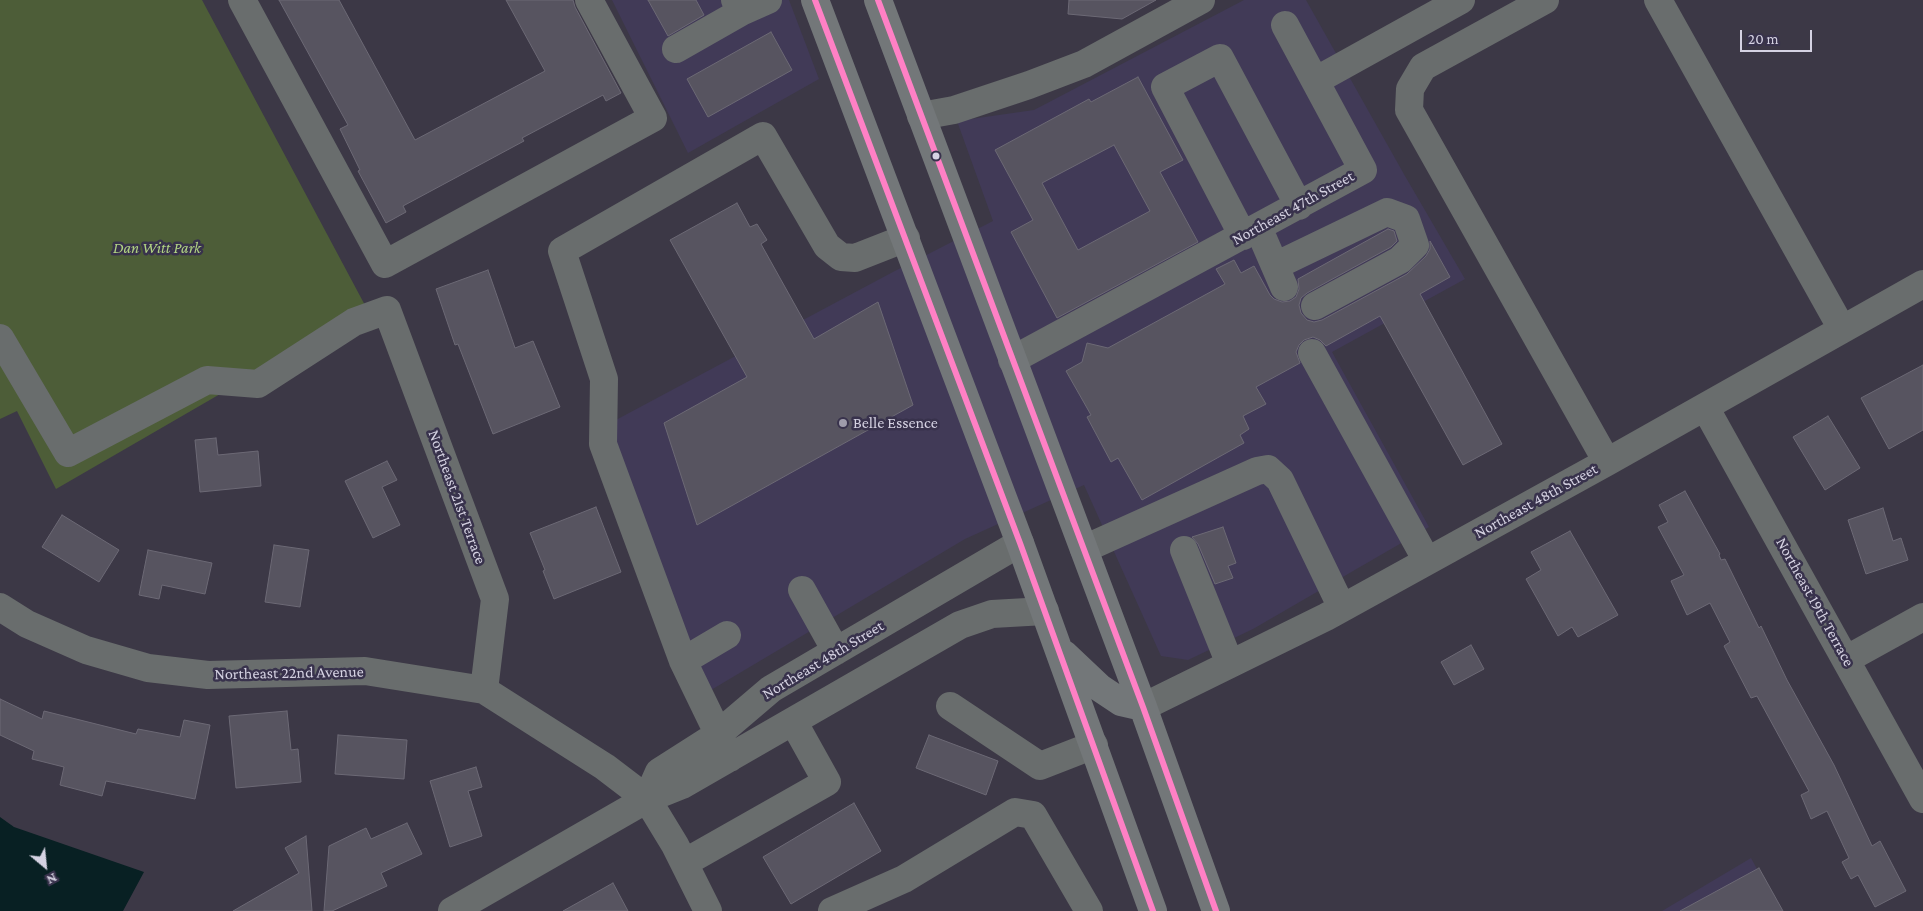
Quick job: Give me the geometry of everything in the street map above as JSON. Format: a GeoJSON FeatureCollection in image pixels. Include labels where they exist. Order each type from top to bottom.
{"type":"FeatureCollection","features":[{"type":"Feature","properties":{"kind":"main road"},"geometry":{"type":"LineString","coordinates":[[815,0],[1020,543],[1153,911]]}},
{"type":"Feature","properties":{"kind":"main road"},"geometry":{"type":"LineString","coordinates":[[878,0],[1084,549],[1216,911]]}},
{"type":"Feature","properties":{"kind":"main road"},"geometry":{"type":"LineString","coordinates":[[1059,649],[1100,688],[1121,702],[1142,707]]}},
{"type":"Feature","properties":{"kind":"street"},"geometry":{"type":"LineString","coordinates":[[242,0],[385,264],[652,118],[588,0]]}},
{"type":"Feature","properties":{"kind":"street"},"geometry":{"type":"LineString","coordinates":[[676,49],[738,6],[768,0]]}},
{"type":"Feature","properties":{"kind":"street"},"geometry":{"type":"LineString","coordinates":[[921,116],[954,110],[1030,86],[1084,64],[1201,0]]}},
{"type":"Feature","properties":{"kind":"street"},"geometry":{"type":"LineString","coordinates":[[1285,25],[1315,81],[1462,0]]}},
{"type":"Feature","properties":{"kind":"street"},"geometry":{"type":"LineString","coordinates":[[1546,0],[1423,67],[1410,89],[1410,110],[1608,462]]}},
{"type":"Feature","properties":{"kind":"street"},"geometry":{"type":"LineString","coordinates":[[1658,0],[1842,329]]}},
{"type":"Feature","properties":{"kind":"street"},"geometry":{"type":"LineString","coordinates":[[1299,206],[1220,58],[1165,87],[1280,276],[1338,238],[1387,212],[1406,219],[1415,245],[1400,260],[1315,306]]}},
{"type":"Feature","properties":{"kind":"street","name":"Northeast 47th Street"},"geometry":{"type":"LineString","coordinates":[[1012,360],[1363,170],[1315,81]]}},
{"type":"Feature","properties":{"kind":"street"},"geometry":{"type":"LineString","coordinates":[[724,746],[683,661],[603,444],[604,379],[562,251],[763,136],[827,246],[840,257],[855,258],[906,238]]}},
{"type":"Feature","properties":{"kind":"street","name":"Northeast 48th Street"},"geometry":{"type":"LineString","coordinates":[[1142,707],[1342,608],[1608,462],[1923,284]]}},
{"type":"Feature","properties":{"kind":"street","name":"Northeast 21st Terrace"},"geometry":{"type":"LineString","coordinates":[[8,372],[68,453],[207,380],[258,384],[354,322],[387,310],[495,599],[484,690]]}},
{"type":"Feature","properties":{"kind":"street"},"geometry":{"type":"LineString","coordinates":[[0,338],[8,372]]}},
{"type":"Feature","properties":{"kind":"street"},"geometry":{"type":"LineString","coordinates":[[1312,354],[1427,561]]}},
{"type":"Feature","properties":{"kind":"street","name":"Northeast 19th Terrace"},"geometry":{"type":"LineString","coordinates":[[1705,407],[1847,659],[1923,799]]}},
{"type":"Feature","properties":{"kind":"street"},"geometry":{"type":"LineString","coordinates":[[1084,549],[1257,471],[1268,469],[1280,480],[1342,608]]}},
{"type":"Feature","properties":{"kind":"street","name":"Northeast 48th Street"},"geometry":{"type":"LineString","coordinates":[[724,746],[770,688],[1020,543]]}},
{"type":"Feature","properties":{"kind":"street"},"geometry":{"type":"LineString","coordinates":[[1184,550],[1230,664]]}},
{"type":"Feature","properties":{"kind":"street"},"geometry":{"type":"LineString","coordinates":[[802,590],[836,651]]}},
{"type":"Feature","properties":{"kind":"street","name":"Northeast 22nd Avenue"},"geometry":{"type":"LineString","coordinates":[[0,607],[28,624],[86,650],[148,668],[208,675],[365,671],[484,690],[605,767],[647,799]]}},
{"type":"Feature","properties":{"kind":"street","name":"Northeast 48th Street"},"geometry":{"type":"LineString","coordinates":[[647,799],[659,772],[793,721],[960,625],[992,614],[1045,611]]}},
{"type":"Feature","properties":{"kind":"street"},"geometry":{"type":"LineString","coordinates":[[1847,659],[1923,617]]}},
{"type":"Feature","properties":{"kind":"street"},"geometry":{"type":"LineString","coordinates":[[683,661],[727,635]]}},
{"type":"Feature","properties":{"kind":"street"},"geometry":{"type":"LineString","coordinates":[[950,706],[1040,766],[1094,745]]}},
{"type":"Feature","properties":{"kind":"street"},"geometry":{"type":"LineString","coordinates":[[684,863],[827,782],[793,721]]}},
{"type":"Feature","properties":{"kind":"street"},"geometry":{"type":"LineString","coordinates":[[452,911],[647,799],[684,863],[708,911]]}},
{"type":"Feature","properties":{"kind":"street"},"geometry":{"type":"LineString","coordinates":[[832,911],[879,901],[904,878],[1015,812],[1033,815],[1089,911]]}},
{"type":"Feature","properties":{"kind":"shaded area"},"geometry":{"type":"Polygon","coordinates":[[[612,0],[789,0],[819,79],[688,153],[612,0]]]}},
{"type":"Feature","properties":{"kind":"shaded area"},"geometry":{"type":"Polygon","coordinates":[[[1244,0],[1306,0],[1465,279],[1332,352],[1429,527],[1253,629],[1188,660],[1161,656],[1084,485],[965,539],[706,693],[612,446],[614,421],[891,273],[993,221],[957,121],[1034,110],[1244,0]]]}},
{"type":"Feature","properties":{"kind":"shaded area"},"geometry":{"type":"Polygon","coordinates":[[[0,817],[14,827],[144,872],[123,911],[0,911],[0,817]]]}},
{"type":"Feature","properties":{"kind":"shaded area"},"geometry":{"type":"Polygon","coordinates":[[[1751,858],[1780,911],[1662,911],[1751,858]]]}},
{"type":"Feature","properties":{"kind":"green space","name":"Dan Witt Park"},"geometry":{"type":"Polygon","coordinates":[[[0,0],[202,0],[367,309],[56,489],[17,411],[0,419],[0,0]]]}},
{"type":"Feature","properties":{"kind":"building"},"geometry":{"type":"Polygon","coordinates":[[[279,0],[339,0],[415,140],[545,71],[506,0],[573,0],[621,93],[606,101],[603,95],[522,138],[524,141],[403,206],[406,212],[386,223],[358,171],[360,170],[340,129],[348,125],[279,0]]]}},
{"type":"Feature","properties":{"kind":"building"},"geometry":{"type":"Polygon","coordinates":[[[648,0],[696,0],[704,15],[668,36],[648,0]]]}},
{"type":"Feature","properties":{"kind":"building"},"geometry":{"type":"Polygon","coordinates":[[[1069,0],[1156,0],[1122,19],[1068,14],[1069,0]]]}},
{"type":"Feature","properties":{"kind":"building"},"geometry":{"type":"Polygon","coordinates":[[[771,32],[792,70],[708,117],[687,79],[771,32]]]}},
{"type":"Feature","properties":{"kind":"building"},"geometry":{"type":"Polygon","coordinates":[[[1138,77],[1183,160],[1160,172],[1198,242],[1057,318],[1011,232],[1033,220],[995,150],[1089,99],[1091,102],[1138,77]],[[1114,145],[1042,183],[1078,250],[1150,211],[1114,145]]]}},
{"type":"Feature","properties":{"kind":"building"},"geometry":{"type":"Polygon","coordinates":[[[737,203],[750,227],[757,224],[767,240],[761,244],[814,339],[878,302],[913,405],[697,525],[664,423],[747,377],[670,240],[737,203]]]}},
{"type":"Feature","properties":{"kind":"building"},"geometry":{"type":"Polygon","coordinates":[[[1388,229],[1394,231],[1397,241],[1391,247],[1307,293],[1301,298],[1299,305],[1301,313],[1307,320],[1314,322],[1322,320],[1407,274],[1426,256],[1430,249],[1430,241],[1450,277],[1420,294],[1502,444],[1463,465],[1380,316],[1326,346],[1320,340],[1313,337],[1304,340],[1296,352],[1300,363],[1256,387],[1266,404],[1243,416],[1249,429],[1240,435],[1244,443],[1142,500],[1118,458],[1111,462],[1087,417],[1091,415],[1066,371],[1082,362],[1087,343],[1108,348],[1225,284],[1216,269],[1234,260],[1241,273],[1254,266],[1274,299],[1282,302],[1290,301],[1296,297],[1299,289],[1298,279],[1388,229]]]}},
{"type":"Feature","properties":{"kind":"building"},"geometry":{"type":"Polygon","coordinates":[[[488,270],[515,348],[533,341],[560,407],[493,434],[458,344],[455,345],[436,289],[488,270]]]}},
{"type":"Feature","properties":{"kind":"building"},"geometry":{"type":"Polygon","coordinates":[[[1923,365],[1923,430],[1889,449],[1861,398],[1923,365]]]}},
{"type":"Feature","properties":{"kind":"building"},"geometry":{"type":"Polygon","coordinates":[[[1828,416],[1860,468],[1825,490],[1793,437],[1828,416]]]}},
{"type":"Feature","properties":{"kind":"building"},"geometry":{"type":"Polygon","coordinates":[[[216,438],[218,455],[258,451],[261,486],[200,492],[195,440],[216,438]]]}},
{"type":"Feature","properties":{"kind":"building"},"geometry":{"type":"Polygon","coordinates":[[[387,461],[397,480],[382,487],[400,525],[373,538],[345,481],[387,461]]]}},
{"type":"Feature","properties":{"kind":"building"},"geometry":{"type":"Polygon","coordinates":[[[1685,491],[1720,554],[1721,560],[1725,559],[1759,628],[1761,626],[1787,680],[1834,765],[1872,846],[1880,841],[1906,891],[1875,907],[1858,875],[1851,879],[1842,862],[1849,858],[1827,811],[1811,819],[1801,795],[1809,791],[1757,696],[1751,698],[1724,646],[1730,642],[1710,603],[1687,615],[1671,581],[1684,575],[1658,527],[1668,522],[1659,505],[1685,491]]]}},
{"type":"Feature","properties":{"kind":"building"},"geometry":{"type":"Polygon","coordinates":[[[596,507],[621,572],[554,599],[530,533],[596,507]]]}},
{"type":"Feature","properties":{"kind":"building"},"geometry":{"type":"Polygon","coordinates":[[[1883,508],[1893,541],[1901,538],[1908,560],[1866,574],[1848,520],[1883,508]]]}},
{"type":"Feature","properties":{"kind":"building"},"geometry":{"type":"Polygon","coordinates":[[[62,515],[119,550],[99,582],[42,547],[62,515]]]}},
{"type":"Feature","properties":{"kind":"building"},"geometry":{"type":"Polygon","coordinates":[[[1223,527],[1236,563],[1228,566],[1233,578],[1215,584],[1198,544],[1192,537],[1223,527]]]}},
{"type":"Feature","properties":{"kind":"building"},"geometry":{"type":"Polygon","coordinates":[[[1570,531],[1618,615],[1578,637],[1572,627],[1558,636],[1526,579],[1541,570],[1531,552],[1570,531]]]}},
{"type":"Feature","properties":{"kind":"building"},"geometry":{"type":"Polygon","coordinates":[[[274,545],[309,550],[300,607],[265,602],[274,545]]]}},
{"type":"Feature","properties":{"kind":"building"},"geometry":{"type":"Polygon","coordinates":[[[148,550],[212,563],[205,594],[162,585],[159,599],[139,595],[148,550]]]}},
{"type":"Feature","properties":{"kind":"building"},"geometry":{"type":"Polygon","coordinates":[[[1471,645],[1484,669],[1454,685],[1441,662],[1471,645]]]}},
{"type":"Feature","properties":{"kind":"building"},"geometry":{"type":"Polygon","coordinates":[[[0,699],[42,719],[44,711],[136,734],[138,729],[180,737],[184,720],[210,725],[195,799],[106,781],[102,796],[60,785],[64,767],[32,759],[34,751],[0,735],[0,699]]]}},
{"type":"Feature","properties":{"kind":"building"},"geometry":{"type":"Polygon","coordinates":[[[287,711],[291,750],[298,749],[301,782],[236,788],[229,716],[287,711]]]}},
{"type":"Feature","properties":{"kind":"building"},"geometry":{"type":"Polygon","coordinates":[[[338,735],[407,740],[404,779],[335,774],[338,735]]]}},
{"type":"Feature","properties":{"kind":"building"},"geometry":{"type":"Polygon","coordinates":[[[929,735],[998,761],[986,795],[916,768],[929,735]]]}},
{"type":"Feature","properties":{"kind":"building"},"geometry":{"type":"Polygon","coordinates":[[[476,767],[482,787],[468,791],[482,836],[450,847],[430,781],[476,767]]]}},
{"type":"Feature","properties":{"kind":"building"},"geometry":{"type":"Polygon","coordinates":[[[854,803],[881,851],[791,904],[763,857],[854,803]]]}},
{"type":"Feature","properties":{"kind":"building"},"geometry":{"type":"Polygon","coordinates":[[[407,823],[422,854],[381,873],[387,886],[332,911],[324,911],[329,846],[366,828],[371,839],[407,823]]]}},
{"type":"Feature","properties":{"kind":"building"},"geometry":{"type":"Polygon","coordinates":[[[306,836],[312,911],[233,911],[299,873],[285,848],[306,836]]]}},
{"type":"Feature","properties":{"kind":"building"},"geometry":{"type":"Polygon","coordinates":[[[1759,868],[1783,911],[1680,911],[1759,868]]]}},
{"type":"Feature","properties":{"kind":"building"},"geometry":{"type":"Polygon","coordinates":[[[613,883],[628,911],[563,911],[613,883]]]}},
{"type":"Feature","properties":{"kind":"transit line"},"geometry":{"type":"LineString","coordinates":[[815,0],[1020,543],[1153,911]]}},
{"type":"Feature","properties":{"kind":"transit line"},"geometry":{"type":"LineString","coordinates":[[878,0],[1143,707],[1216,911]]}},
{"type":"Feature","properties":{"kind":"place","name":"Belle Essence"},"geometry":{"type":"Point","coordinates":[843,423]}}]}
